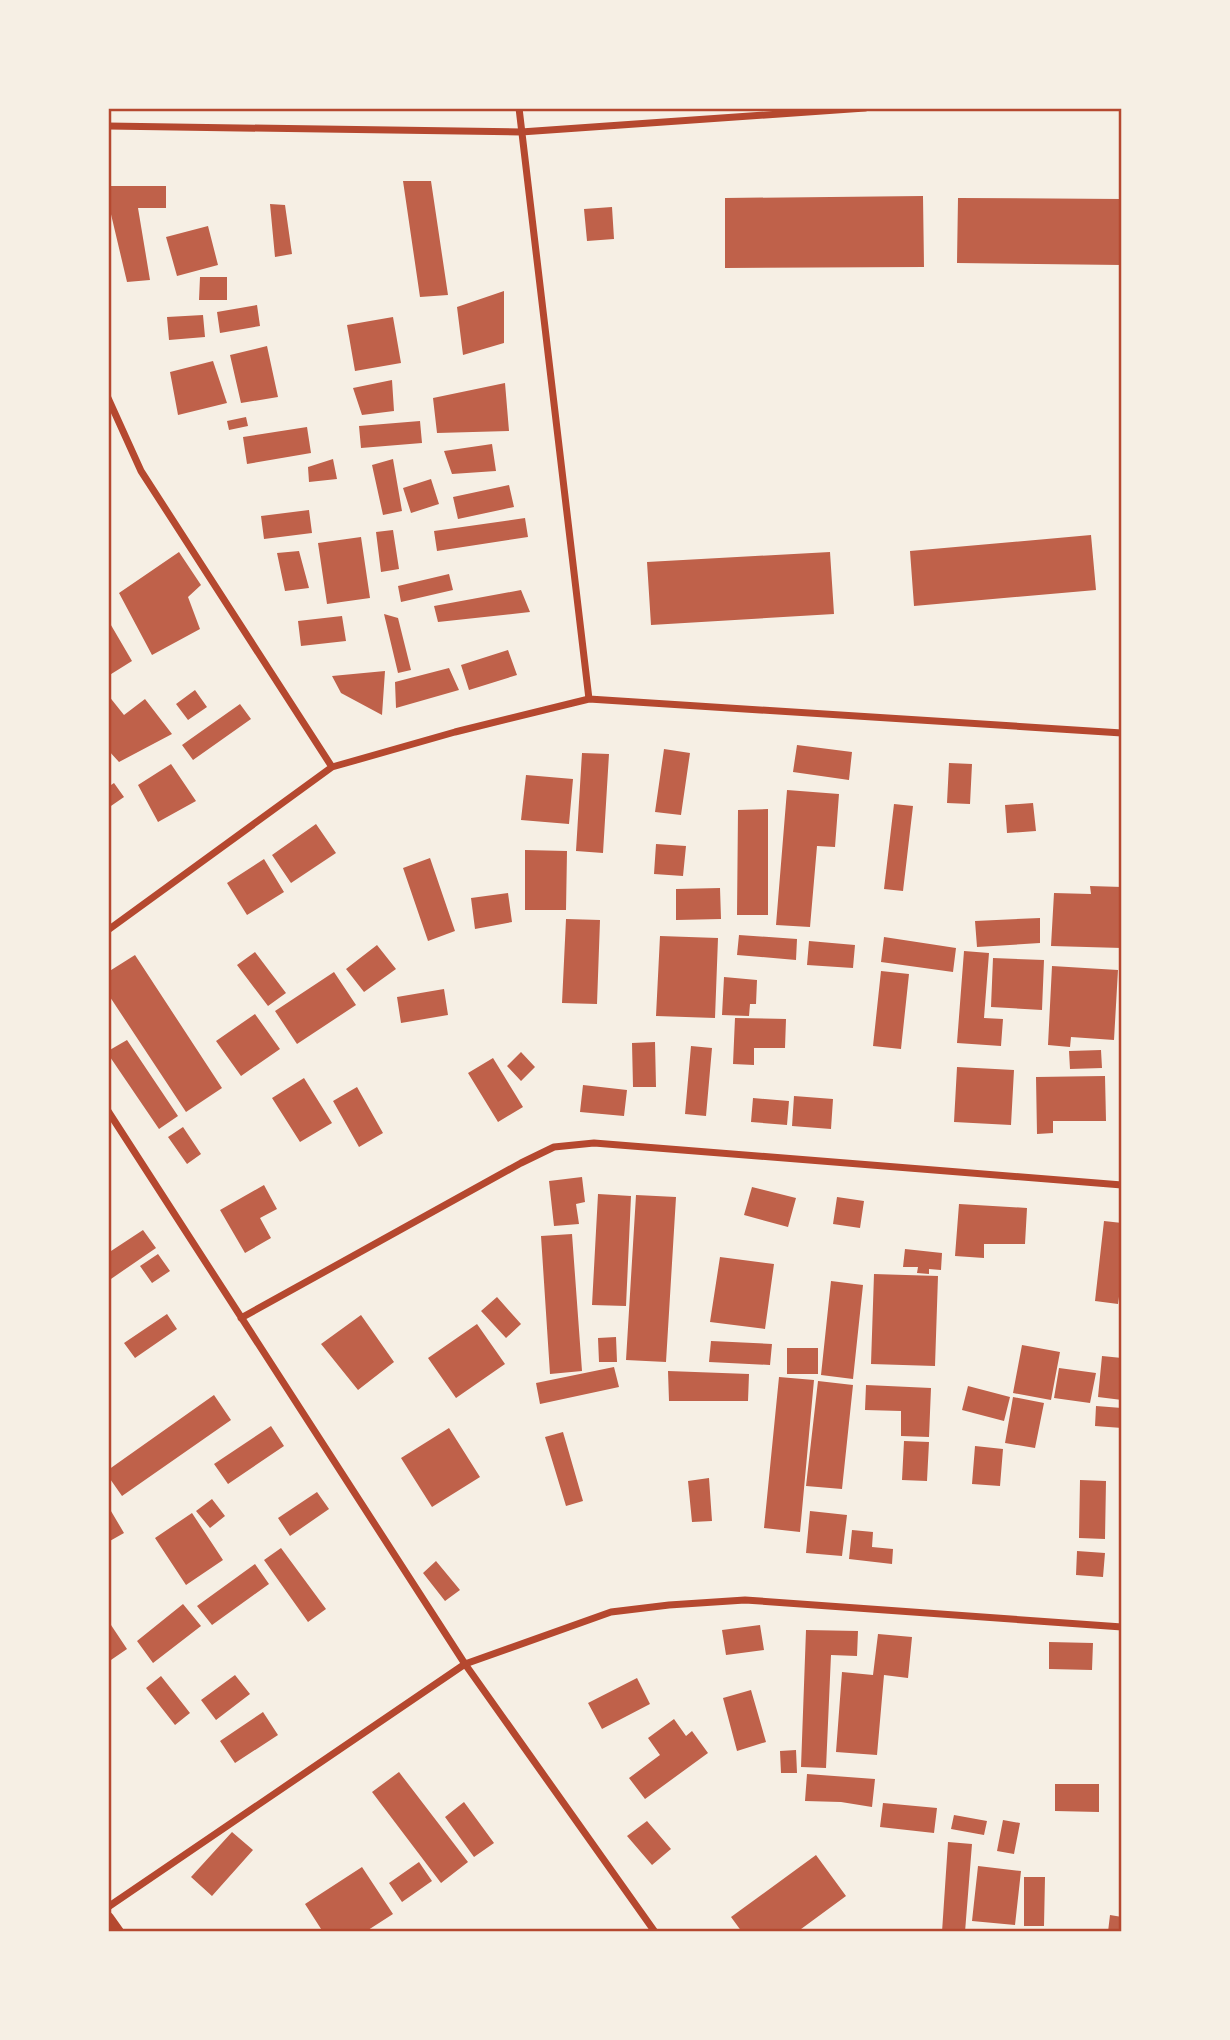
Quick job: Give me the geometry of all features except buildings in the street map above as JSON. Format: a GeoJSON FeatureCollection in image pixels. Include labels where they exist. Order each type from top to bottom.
{"type":"FeatureCollection","features":[{"type":"Feature","properties":{"kind":"street"},"geometry":{"type":"LineString","coordinates":[[519,108],[589,699]]}},
{"type":"Feature","properties":{"kind":"street"},"geometry":{"type":"LineString","coordinates":[[108,126],[522,132],[865,108]]}},
{"type":"Feature","properties":{"kind":"street"},"geometry":{"type":"LineString","coordinates":[[108,398],[141,471],[332,767]]}},
{"type":"Feature","properties":{"kind":"street"},"geometry":{"type":"LineString","coordinates":[[108,930],[332,767],[455,732],[589,699],[1122,733]]}},
{"type":"Feature","properties":{"kind":"street"},"geometry":{"type":"LineString","coordinates":[[108,1111],[466,1664],[655,1931]]}},
{"type":"Feature","properties":{"kind":"street"},"geometry":{"type":"LineString","coordinates":[[241,1318],[554,1147],[594,1143],[1122,1185]]}},
{"type":"Feature","properties":{"kind":"street"},"geometry":{"type":"LineString","coordinates":[[108,1906],[466,1664],[611,1612],[745,1600],[1122,1628]]}},
{"type":"Feature","properties":{"kind":"street"},"geometry":{"type":"LineString","coordinates":[[108,1918],[118,1931]]}}]}
